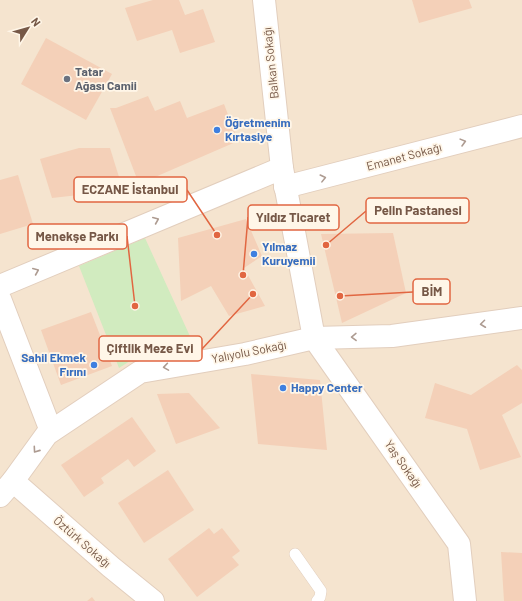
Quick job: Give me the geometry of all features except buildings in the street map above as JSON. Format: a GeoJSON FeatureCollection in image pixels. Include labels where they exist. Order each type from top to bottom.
{"type":"FeatureCollection","features":[{"type":"Feature","properties":{"kind":"street","name":"Balkan Sokağı"},"geometry":{"type":"LineString","coordinates":[[264,0],[284,177],[314,338]]}},
{"type":"Feature","properties":{"kind":"street","name":"Emanet Sokağı"},"geometry":{"type":"LineString","coordinates":[[0,286],[284,177],[522,126]]}},
{"type":"Feature","properties":{"kind":"street"},"geometry":{"type":"LineString","coordinates":[[0,299],[51,431]]}},
{"type":"Feature","properties":{"kind":"street","name":"Yalıyolu Sokağı"},"geometry":{"type":"LineString","coordinates":[[7,488],[47,434],[140,372],[245,354],[314,338],[392,336],[522,318]]}},
{"type":"Feature","properties":{"kind":"street","name":"Yaş Sokağı"},"geometry":{"type":"LineString","coordinates":[[314,338],[459,544],[465,601]]}},
{"type":"Feature","properties":{"kind":"street","name":"Öztürk Sokağı"},"geometry":{"type":"LineString","coordinates":[[7,488],[153,601]]}},
{"type":"Feature","properties":{"kind":"lane"},"geometry":{"type":"LineString","coordinates":[[295,554],[322,591],[317,601]]}},
{"type":"Feature","properties":{"kind":"shaded area"},"geometry":{"type":"Polygon","coordinates":[[[0,0],[522,0],[522,601],[0,601],[0,0]]]}},
{"type":"Feature","properties":{"kind":"green space"},"geometry":{"type":"Polygon","coordinates":[[[145,238],[194,345],[144,352],[119,368],[79,266],[145,238]]]}},
{"type":"Feature","properties":{"kind":"place","name":"Tatar Ağası Camii"},"geometry":{"type":"Point","coordinates":[67,79]}},
{"type":"Feature","properties":{"kind":"place","name":"Öğretmenim Kırtasiye"},"geometry":{"type":"Point","coordinates":[217,130]}},
{"type":"Feature","properties":{"kind":"place","name":"ECZANE İstanbul"},"geometry":{"type":"Point","coordinates":[217,235]}},
{"type":"Feature","properties":{"kind":"place","name":"Pelin Pastanesi"},"geometry":{"type":"Point","coordinates":[326,245]}},
{"type":"Feature","properties":{"kind":"place","name":"Yılmaz Kuruyemii"},"geometry":{"type":"Point","coordinates":[254,254]}},
{"type":"Feature","properties":{"kind":"place","name":"Yıldız Ticaret"},"geometry":{"type":"Point","coordinates":[243,275]}},
{"type":"Feature","properties":{"kind":"place","name":"Çiftlik Meze Evi"},"geometry":{"type":"Point","coordinates":[253,294]}},
{"type":"Feature","properties":{"kind":"place","name":"BİM"},"geometry":{"type":"Point","coordinates":[340,296]}},
{"type":"Feature","properties":{"kind":"place","name":"Menekşe Parkı"},"geometry":{"type":"Point","coordinates":[135,306]}},
{"type":"Feature","properties":{"kind":"place","name":"Sahil Ekmek Fırını"},"geometry":{"type":"Point","coordinates":[94,365]}},
{"type":"Feature","properties":{"kind":"place","name":"Happy Center"},"geometry":{"type":"Point","coordinates":[283,388]}}]}
